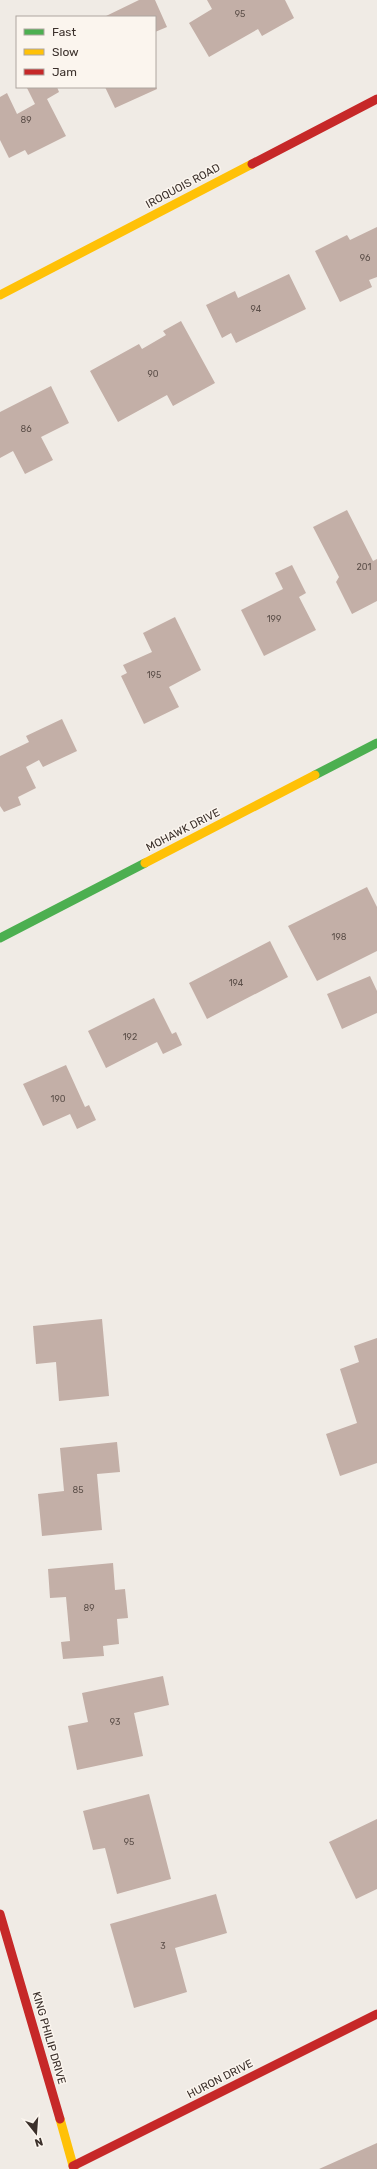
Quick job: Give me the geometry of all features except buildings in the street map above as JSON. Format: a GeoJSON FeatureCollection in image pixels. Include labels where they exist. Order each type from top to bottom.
{"type":"FeatureCollection","features":[{"type":"Feature","properties":{"kind":"street","name":"IROQUOIS ROAD"},"geometry":{"type":"LineString","coordinates":[[0,295],[377,98]]}},
{"type":"Feature","properties":{"kind":"street","name":"MOHAWK DRIVE"},"geometry":{"type":"LineString","coordinates":[[0,938],[377,743]]}},
{"type":"Feature","properties":{"kind":"street","name":"KING PHILIP DRIVE"},"geometry":{"type":"LineString","coordinates":[[0,1914],[74,2168]]}},
{"type":"Feature","properties":{"kind":"street","name":"HURON DRIVE"},"geometry":{"type":"LineString","coordinates":[[74,2168],[377,2014]]}},
{"type":"Feature","properties":{"kind":"traffic: fast"},"geometry":{"type":"LineString","coordinates":[[315,775],[377,743]]}},
{"type":"Feature","properties":{"kind":"traffic: fast"},"geometry":{"type":"LineString","coordinates":[[0,938],[145,863]]}},
{"type":"Feature","properties":{"kind":"traffic: slow"},"geometry":{"type":"LineString","coordinates":[[0,295],[252,164]]}},
{"type":"Feature","properties":{"kind":"traffic: slow"},"geometry":{"type":"LineString","coordinates":[[145,863],[315,775]]}},
{"type":"Feature","properties":{"kind":"traffic: slow"},"geometry":{"type":"LineString","coordinates":[[60,2119],[74,2169]]}},
{"type":"Feature","properties":{"kind":"traffic: jam"},"geometry":{"type":"LineString","coordinates":[[252,164],[377,99]]}},
{"type":"Feature","properties":{"kind":"traffic: jam"},"geometry":{"type":"LineString","coordinates":[[0,1914],[60,2119]]}},
{"type":"Feature","properties":{"kind":"traffic: jam"},"geometry":{"type":"LineString","coordinates":[[73,2166],[377,2014]]}}]}
